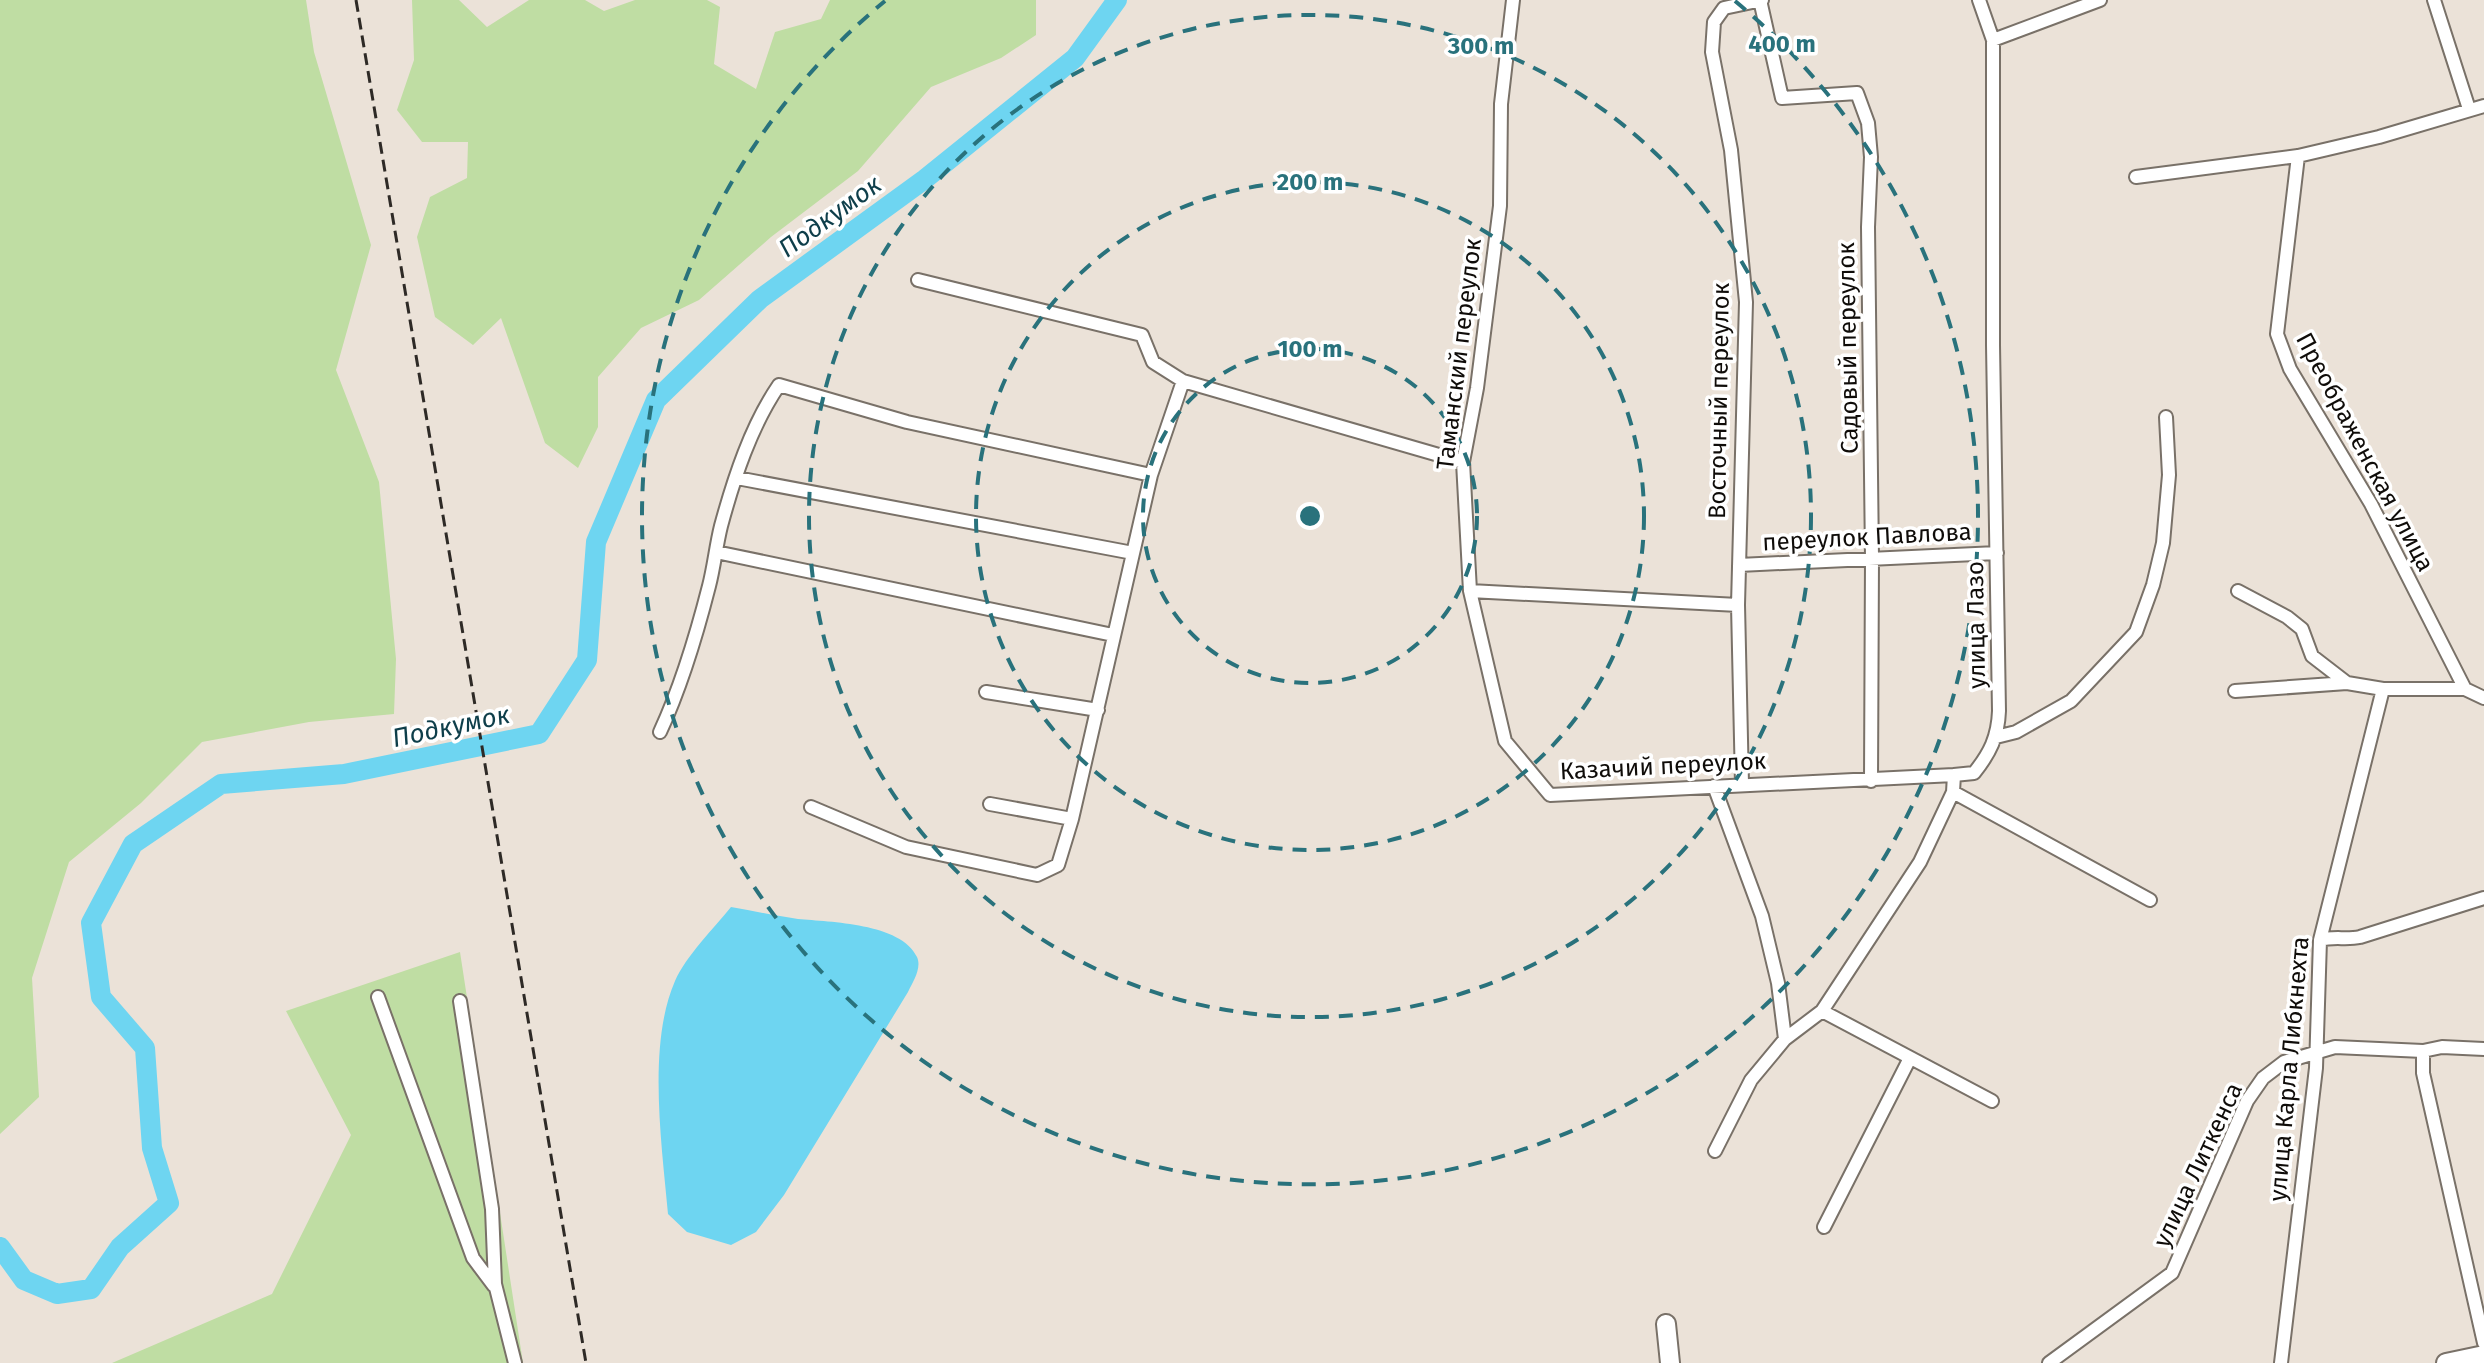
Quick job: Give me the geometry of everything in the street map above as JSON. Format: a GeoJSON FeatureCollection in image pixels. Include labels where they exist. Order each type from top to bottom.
{"type":"FeatureCollection","features":[{"type":"Feature","properties":{"kind":"street","name":"Таманский переулок"},"geometry":{"type":"LineString","coordinates":[[1470,591],[1463,462],[1477,388],[1500,206],[1501,104],[1513,0]]}},
{"type":"Feature","properties":{"kind":"street","name":"Восточный переулок"},"geometry":{"type":"LineString","coordinates":[[1742,784],[1738,605],[1746,302],[1731,150],[1712,52],[1714,22],[1724,8],[1761,0]]}},
{"type":"Feature","properties":{"kind":"street","name":"Садовый переулок"},"geometry":{"type":"LineString","coordinates":[[1761,0],[1782,98],[1857,93],[1868,123],[1871,157],[1868,227],[1871,781]]}},
{"type":"Feature","properties":{"kind":"street","name":"улица Лазо"},"geometry":{"type":"LineString","coordinates":[[1954,775],[1974,773],[1989,753],[1996,737],[1999,711],[1993,345],[1993,40],[1979,0]]}},
{"type":"Feature","properties":{"kind":"street"},"geometry":{"type":"LineString","coordinates":[[1993,40],[2100,0]]}},
{"type":"Feature","properties":{"kind":"street"},"geometry":{"type":"LineString","coordinates":[[2434,0],[2469,109]]}},
{"type":"Feature","properties":{"kind":"street"},"geometry":{"type":"LineString","coordinates":[[2136,177],[2298,156],[2379,137],[2484,106]]}},
{"type":"Feature","properties":{"kind":"street","name":"Преображенская улица"},"geometry":{"type":"LineString","coordinates":[[2298,156],[2277,334],[2290,369],[2371,504],[2465,689]]}},
{"type":"Feature","properties":{"kind":"street"},"geometry":{"type":"LineString","coordinates":[[918,280],[1142,335],[1153,362],[1183,381],[1463,462]]}},
{"type":"Feature","properties":{"kind":"street"},"geometry":{"type":"LineString","coordinates":[[811,807],[906,847],[1037,875],[1058,865],[1098,710],[1151,475],[1183,381]]}},
{"type":"Feature","properties":{"kind":"street"},"geometry":{"type":"LineString","coordinates":[[660,732],[709,586],[737,478],[764,407],[779,385],[907,422],[1151,475]]}},
{"type":"Feature","properties":{"kind":"street"},"geometry":{"type":"LineString","coordinates":[[1996,737],[2016,732],[2071,701],[2136,632],[2153,585],[2163,543],[2169,475],[2166,417]]}},
{"type":"Feature","properties":{"kind":"street"},"geometry":{"type":"LineString","coordinates":[[737,478],[1133,553]]}},
{"type":"Feature","properties":{"kind":"street"},"geometry":{"type":"LineString","coordinates":[[716,552],[1113,635]]}},
{"type":"Feature","properties":{"kind":"street","name":"переулок Павлова"},"geometry":{"type":"LineString","coordinates":[[1739,565],[1997,553]]}},
{"type":"Feature","properties":{"kind":"street"},"geometry":{"type":"LineString","coordinates":[[1470,591],[1738,605]]}},
{"type":"Feature","properties":{"kind":"street","name":"Казачий переулок"},"geometry":{"type":"LineString","coordinates":[[1470,591],[1505,741],[1550,795],[1954,775]]}},
{"type":"Feature","properties":{"kind":"street"},"geometry":{"type":"LineString","coordinates":[[2238,591],[2287,617],[2302,629],[2312,656],[2347,683]]}},
{"type":"Feature","properties":{"kind":"street"},"geometry":{"type":"LineString","coordinates":[[2235,691],[2347,683],[2383,689],[2465,689],[2484,698]]}},
{"type":"Feature","properties":{"kind":"street","name":"улица Карла Либкнехта"},"geometry":{"type":"LineString","coordinates":[[2281,1363],[2316,1068],[2320,940],[2383,689]]}},
{"type":"Feature","properties":{"kind":"street"},"geometry":{"type":"LineString","coordinates":[[986,692],[1098,710]]}},
{"type":"Feature","properties":{"kind":"street"},"geometry":{"type":"LineString","coordinates":[[1715,1151],[1751,1080],[1785,1039],[1822,1011],[1920,862],[1953,792],[1954,775]]}},
{"type":"Feature","properties":{"kind":"street"},"geometry":{"type":"LineString","coordinates":[[1714,786],[1762,916],[1778,983],[1785,1039]]}},
{"type":"Feature","properties":{"kind":"street"},"geometry":{"type":"LineString","coordinates":[[1953,792],[2150,900]]}},
{"type":"Feature","properties":{"kind":"street"},"geometry":{"type":"LineString","coordinates":[[990,804],[1072,819]]}},
{"type":"Feature","properties":{"kind":"street"},"geometry":{"type":"LineString","coordinates":[[2320,940],[2360,937],[2484,898]]}},
{"type":"Feature","properties":{"kind":"street"},"geometry":{"type":"LineString","coordinates":[[378,997],[473,1258],[496,1289]]}},
{"type":"Feature","properties":{"kind":"street"},"geometry":{"type":"LineString","coordinates":[[460,1001],[492,1209],[496,1289],[515,1363]]}},
{"type":"Feature","properties":{"kind":"street"},"geometry":{"type":"LineString","coordinates":[[1822,1011],[1992,1101]]}},
{"type":"Feature","properties":{"kind":"street","name":"улица Литкенса"},"geometry":{"type":"LineString","coordinates":[[2049,1363],[2172,1273],[2247,1101],[2263,1078],[2284,1062],[2335,1047],[2423,1051],[2442,1047],[2484,1049]]}},
{"type":"Feature","properties":{"kind":"street"},"geometry":{"type":"LineString","coordinates":[[2423,1051],[2423,1073],[2484,1343]]}},
{"type":"Feature","properties":{"kind":"street"},"geometry":{"type":"LineString","coordinates":[[1824,1227],[1910,1058]]}},
{"type":"Feature","properties":{"kind":"street"},"geometry":{"type":"LineString","coordinates":[[1666,1324],[1670,1363]]}},
{"type":"Feature","properties":{"kind":"street"},"geometry":{"type":"LineString","coordinates":[[2446,1363],[2484,1355]]}},
{"type":"Feature","properties":{"kind":"green space"},"geometry":{"type":"Polygon","coordinates":[[[0,0],[306,0],[314,52],[371,245],[336,370],[379,482],[396,659],[394,714],[309,722],[202,742],[141,803],[69,862],[32,978],[39,1097],[0,1134],[0,0]]]}},
{"type":"Feature","properties":{"kind":"green space"},"geometry":{"type":"Polygon","coordinates":[[[412,0],[459,0],[487,27],[529,0],[585,0],[604,11],[635,0],[707,0],[720,7],[714,64],[756,89],[775,32],[821,19],[830,0],[1036,0],[1036,35],[1001,58],[931,87],[858,171],[771,237],[699,300],[641,328],[598,377],[598,427],[578,468],[545,443],[501,318],[473,345],[435,317],[417,237],[430,197],[467,178],[468,142],[422,142],[397,110],[414,60],[412,0]]]}},
{"type":"Feature","properties":{"kind":"green space"},"geometry":{"type":"Polygon","coordinates":[[[460,952],[523,1363],[112,1363],[272,1294],[351,1135],[286,1011],[460,952]]]}},
{"type":"Feature","properties":{"kind":"water"},"geometry":{"type":"Polygon","coordinates":[[[731,907],[881,931],[909,946],[917,957],[918,966],[908,992],[784,1195],[756,1232],[731,1245],[687,1232],[668,1214],[660,1127],[659,1065],[666,1007],[675,981],[693,952],[731,907]]]}},
{"type":"Feature","properties":{"kind":"waterway","name":"Подкумок"},"geometry":{"type":"LineString","coordinates":[[0,1247],[24,1280],[57,1294],[91,1289],[120,1247],[169,1203],[152,1148],[145,1048],[101,997],[91,923],[133,844],[221,784],[344,774],[539,734],[587,660],[596,542],[656,400],[760,299],[925,179],[1075,58],[1117,0]]}},
{"type":"Feature","properties":{"kind":"railway"},"geometry":{"type":"LineString","coordinates":[[356,0],[586,1363]]}}]}
